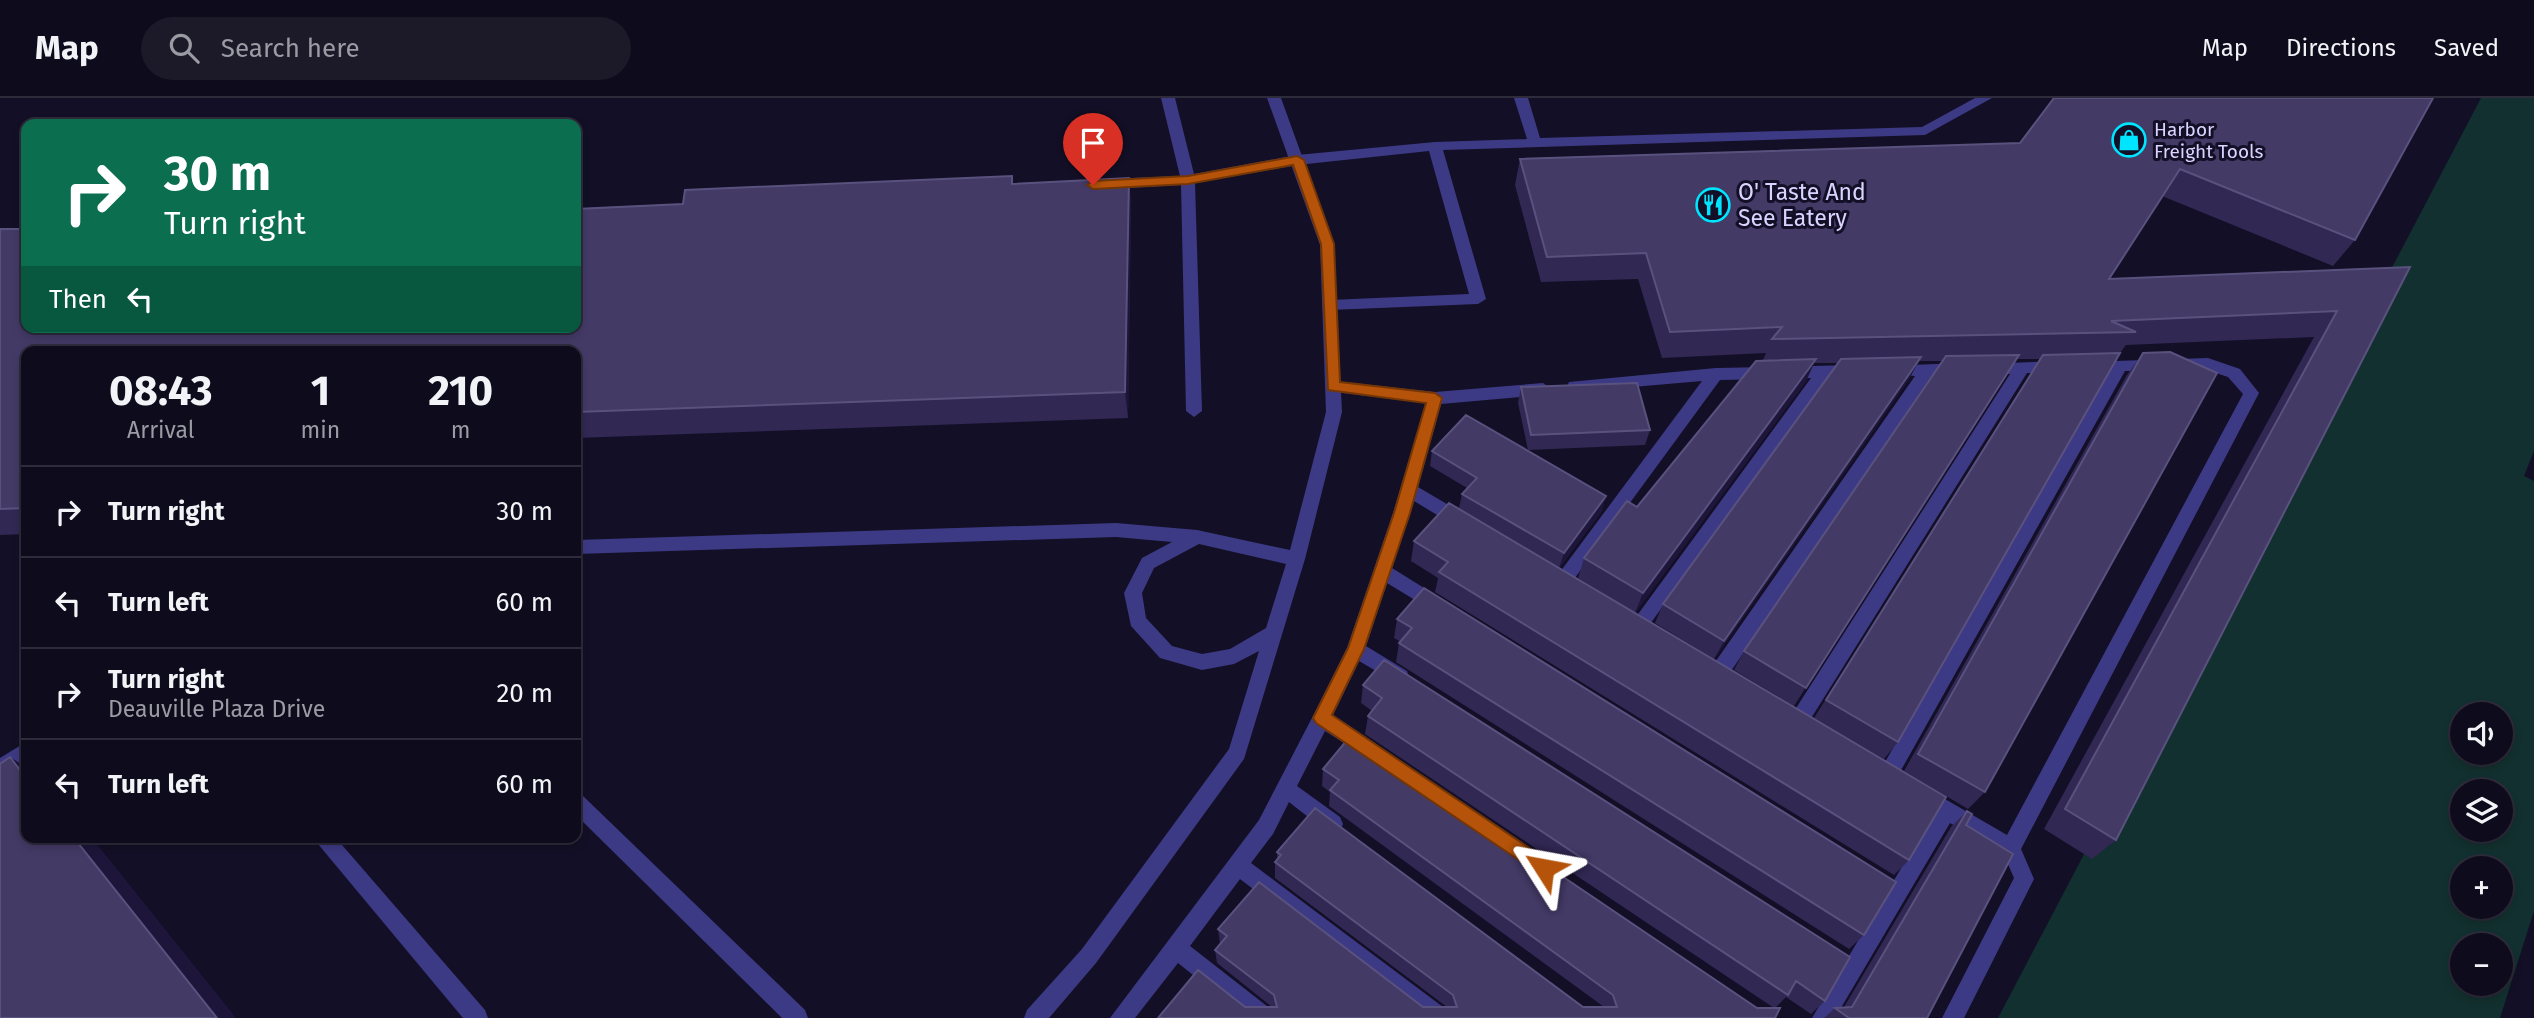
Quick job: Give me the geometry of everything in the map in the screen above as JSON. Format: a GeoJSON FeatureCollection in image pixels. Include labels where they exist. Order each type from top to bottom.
{"type":"FeatureCollection","features":[{"type":"Feature","properties":{"kind":"street"},"geometry":{"type":"LineString","coordinates":[[1168,98],[1188,180],[1194,411]]}},
{"type":"Feature","properties":{"kind":"street"},"geometry":{"type":"LineString","coordinates":[[1035,1018],[1089,956],[1237,753],[1296,559],[1334,412],[1330,305],[1327,244],[1274,98]]}},
{"type":"Feature","properties":{"kind":"street"},"geometry":{"type":"LineString","coordinates":[[1521,98],[1535,143]]}},
{"type":"Feature","properties":{"kind":"street"},"geometry":{"type":"LineString","coordinates":[[1097,185],[1188,180],[1297,160],[1435,146],[1925,131],[1985,98]]}},
{"type":"Feature","properties":{"kind":"street"},"geometry":{"type":"LineString","coordinates":[[1330,305],[1478,299],[1435,146]]}},
{"type":"Feature","properties":{"kind":"street"},"geometry":{"type":"LineString","coordinates":[[1333,387],[1435,398],[1716,374],[2208,364],[2234,373],[2251,393],[2011,848]]}},
{"type":"Feature","properties":{"kind":"street"},"geometry":{"type":"LineString","coordinates":[[1888,775],[2121,365]]}},
{"type":"Feature","properties":{"kind":"street"},"geometry":{"type":"LineString","coordinates":[[1798,722],[2022,368]]}},
{"type":"Feature","properties":{"kind":"street"},"geometry":{"type":"LineString","coordinates":[[1718,674],[1927,370]]}},
{"type":"Feature","properties":{"kind":"street"},"geometry":{"type":"LineString","coordinates":[[1617,613],[1644,630],[1824,372]]}},
{"type":"Feature","properties":{"kind":"street"},"geometry":{"type":"LineString","coordinates":[[1585,594],[1557,578],[1716,374]]}},
{"type":"Feature","properties":{"kind":"street"},"geometry":{"type":"LineString","coordinates":[[1121,1018],[1177,949],[1266,827],[1322,718],[1356,649],[1409,490],[1435,398]]}},
{"type":"Feature","properties":{"kind":"street"},"geometry":{"type":"LineString","coordinates":[[1409,490],[1480,532]]}},
{"type":"Feature","properties":{"kind":"street"},"geometry":{"type":"LineString","coordinates":[[581,547],[1116,530],[1197,537],[1296,559]]}},
{"type":"Feature","properties":{"kind":"street"},"geometry":{"type":"LineString","coordinates":[[1197,537],[1148,563],[1133,593],[1137,621],[1166,652],[1202,662],[1234,656],[1275,632]]}},
{"type":"Feature","properties":{"kind":"street"},"geometry":{"type":"LineString","coordinates":[[1382,571],[1453,614]]}},
{"type":"Feature","properties":{"kind":"street"},"geometry":{"type":"LineString","coordinates":[[1356,649],[1414,686]]}},
{"type":"Feature","properties":{"kind":"street"},"geometry":{"type":"LineString","coordinates":[[1322,718],[1390,764]]}},
{"type":"Feature","properties":{"kind":"street"},"geometry":{"type":"LineString","coordinates":[[0,769],[21,754]]}},
{"type":"Feature","properties":{"kind":"street"},"geometry":{"type":"LineString","coordinates":[[1285,788],[1352,838]]}},
{"type":"Feature","properties":{"kind":"street"},"geometry":{"type":"LineString","coordinates":[[1923,796],[2011,848],[2024,879],[1953,1018]]}},
{"type":"Feature","properties":{"kind":"street"},"geometry":{"type":"LineString","coordinates":[[581,807],[797,1018]]}},
{"type":"Feature","properties":{"kind":"street"},"geometry":{"type":"LineString","coordinates":[[1823,1018],[1848,964],[1891,888],[1947,810]]}},
{"type":"Feature","properties":{"kind":"street"},"geometry":{"type":"LineString","coordinates":[[327,843],[477,1018]]}},
{"type":"Feature","properties":{"kind":"street"},"geometry":{"type":"LineString","coordinates":[[1238,865],[1439,1018]]}},
{"type":"Feature","properties":{"kind":"street"},"geometry":{"type":"LineString","coordinates":[[1177,949],[1264,1018]]}},
{"type":"Feature","properties":{"kind":"green space"},"geometry":{"type":"Polygon","coordinates":[[[2481,98],[2534,98],[2534,451],[2524,476],[2534,481],[2534,911],[2513,977],[2513,933],[2450,933],[2450,996],[2507,996],[2500,1018],[1998,1018],[2481,98]]]}},
{"type":"Feature","properties":{"kind":"building"},"geometry":{"type":"Polygon","coordinates":[[[2054,98],[2433,98],[2355,240],[2180,169],[2109,279],[2410,267],[2116,840],[2065,809],[2337,311],[2111,321],[2136,332],[1772,339],[1782,327],[1670,332],[1646,253],[1547,257],[1520,159],[2020,143],[2054,98]]]}},
{"type":"Feature","properties":{"kind":"building"},"geometry":{"type":"Polygon","coordinates":[[[1012,176],[1012,184],[1129,178],[1125,392],[581,412],[581,346],[21,346],[21,508],[0,509],[0,229],[21,229],[21,333],[581,333],[581,209],[683,204],[685,190],[1012,176]]]}},
{"type":"Feature","properties":{"kind":"building"},"geometry":{"type":"Polygon","coordinates":[[[2170,352],[2217,373],[1985,792],[1918,754],[2143,353],[2170,352]]]}},
{"type":"Feature","properties":{"kind":"building"},"geometry":{"type":"Polygon","coordinates":[[[2120,353],[1898,742],[1826,700],[2043,355],[2120,353]]]}},
{"type":"Feature","properties":{"kind":"building"},"geometry":{"type":"Polygon","coordinates":[[[2019,355],[1806,688],[1744,651],[1946,356],[2019,355]]]}},
{"type":"Feature","properties":{"kind":"building"},"geometry":{"type":"Polygon","coordinates":[[[1921,357],[1724,641],[1663,604],[1841,359],[1921,357]]]}},
{"type":"Feature","properties":{"kind":"building"},"geometry":{"type":"Polygon","coordinates":[[[1816,359],[1643,593],[1584,558],[1627,501],[1637,507],[1756,361],[1816,359]]]}},
{"type":"Feature","properties":{"kind":"building"},"geometry":{"type":"Polygon","coordinates":[[[1637,383],[1650,430],[1531,435],[1521,387],[1637,383]]]}},
{"type":"Feature","properties":{"kind":"building"},"geometry":{"type":"Polygon","coordinates":[[[1466,415],[1606,496],[1564,553],[1462,494],[1477,478],[1432,451],[1466,415]]]}},
{"type":"Feature","properties":{"kind":"building"},"geometry":{"type":"Polygon","coordinates":[[[1449,503],[1946,797],[1909,860],[1439,572],[1448,562],[1414,541],[1449,503]]]}},
{"type":"Feature","properties":{"kind":"building"},"geometry":{"type":"Polygon","coordinates":[[[1424,588],[1896,882],[1864,935],[1399,643],[1412,628],[1397,619],[1424,588]]]}},
{"type":"Feature","properties":{"kind":"building"},"geometry":{"type":"Polygon","coordinates":[[[1384,660],[1850,957],[1825,1001],[1796,981],[1788,995],[1368,716],[1382,698],[1363,685],[1384,660]]]}},
{"type":"Feature","properties":{"kind":"building"},"geometry":{"type":"Polygon","coordinates":[[[1352,734],[1757,1008],[1780,1008],[1775,1018],[1158,1018],[1198,970],[1245,1007],[1277,1007],[1274,995],[1215,950],[1227,936],[1218,929],[1259,882],[1423,1007],[1457,1007],[1453,995],[1275,862],[1281,855],[1277,852],[1315,808],[1583,1007],[1617,1007],[1613,995],[1330,790],[1339,780],[1323,769],[1352,734]]]}},
{"type":"Feature","properties":{"kind":"building"},"geometry":{"type":"Polygon","coordinates":[[[10,757],[21,771],[21,843],[78,843],[217,1018],[0,1018],[0,764],[10,757]]]}},
{"type":"Feature","properties":{"kind":"building"},"geometry":{"type":"Polygon","coordinates":[[[1967,811],[1972,814],[1966,825],[2013,854],[1927,1018],[1849,1018],[1835,1008],[1852,1007],[1967,811]]]}},
{"type":"Feature","properties":{"kind":"place","name":"Harbor Freight Tools"},"geometry":{"type":"Point","coordinates":[2129,140]}},
{"type":"Feature","properties":{"kind":"place","name":"O' Taste And See Eatery"},"geometry":{"type":"Point","coordinates":[1713,205]}},
{"type":"Feature","properties":{"kind":"route"},"geometry":{"type":"LineString","coordinates":[[1093,185],[1188,180],[1297,160],[1327,244],[1333,387],[1435,398],[1402,513],[1356,649],[1322,718],[1544,868]]}}]}
